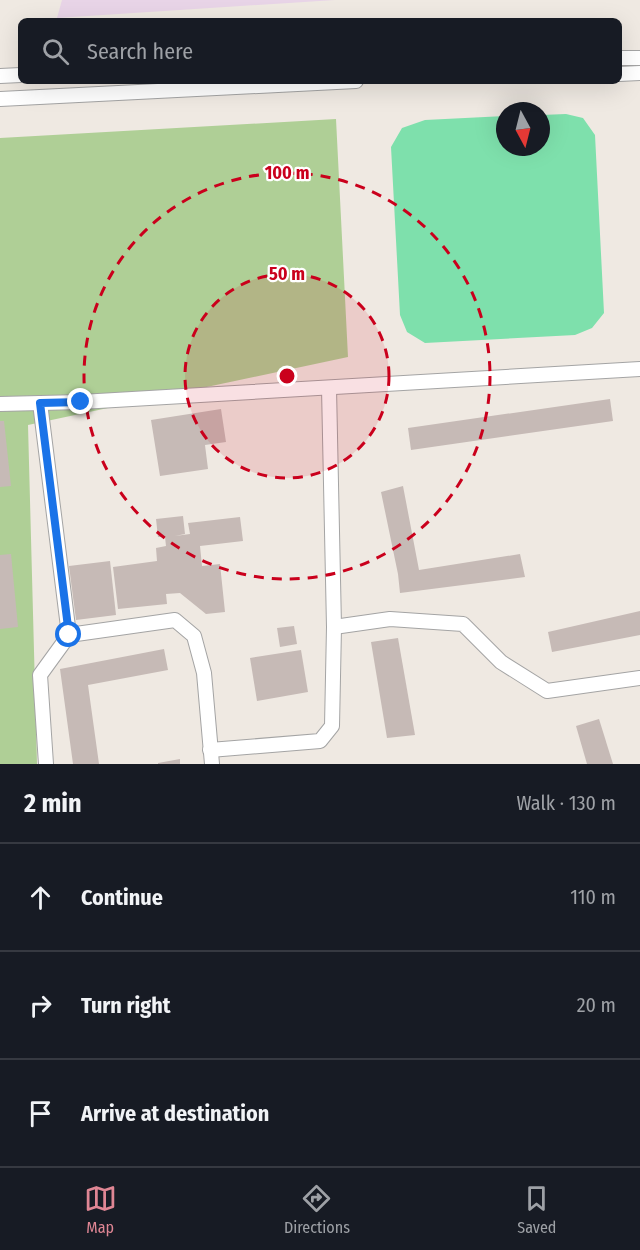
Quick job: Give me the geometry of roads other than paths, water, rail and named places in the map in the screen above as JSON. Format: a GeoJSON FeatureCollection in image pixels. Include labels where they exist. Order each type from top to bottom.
{"type":"FeatureCollection","features":[{"type":"Feature","properties":{"kind":"street"},"geometry":{"type":"LineString","coordinates":[[622,58],[640,58]]}},
{"type":"Feature","properties":{"kind":"street"},"geometry":{"type":"LineString","coordinates":[[622,74],[640,74]]}},
{"type":"Feature","properties":{"kind":"street"},"geometry":{"type":"LineString","coordinates":[[0,76],[18,75]]}},
{"type":"Feature","properties":{"kind":"street"},"geometry":{"type":"LineString","coordinates":[[0,99],[297,84]]}},
{"type":"Feature","properties":{"kind":"street"},"geometry":{"type":"LineString","coordinates":[[0,404],[329,388],[640,369]]}},
{"type":"Feature","properties":{"kind":"street"},"geometry":{"type":"LineString","coordinates":[[69,635],[175,620],[194,636],[204,673],[211,757],[320,741],[332,726],[334,627],[329,388]]}},
{"type":"Feature","properties":{"kind":"street"},"geometry":{"type":"LineString","coordinates":[[40,403],[69,635],[40,675],[46,764]]}},
{"type":"Feature","properties":{"kind":"street"},"geometry":{"type":"LineString","coordinates":[[334,627],[390,619],[463,624],[501,662],[547,691],[640,678]]}}]}
